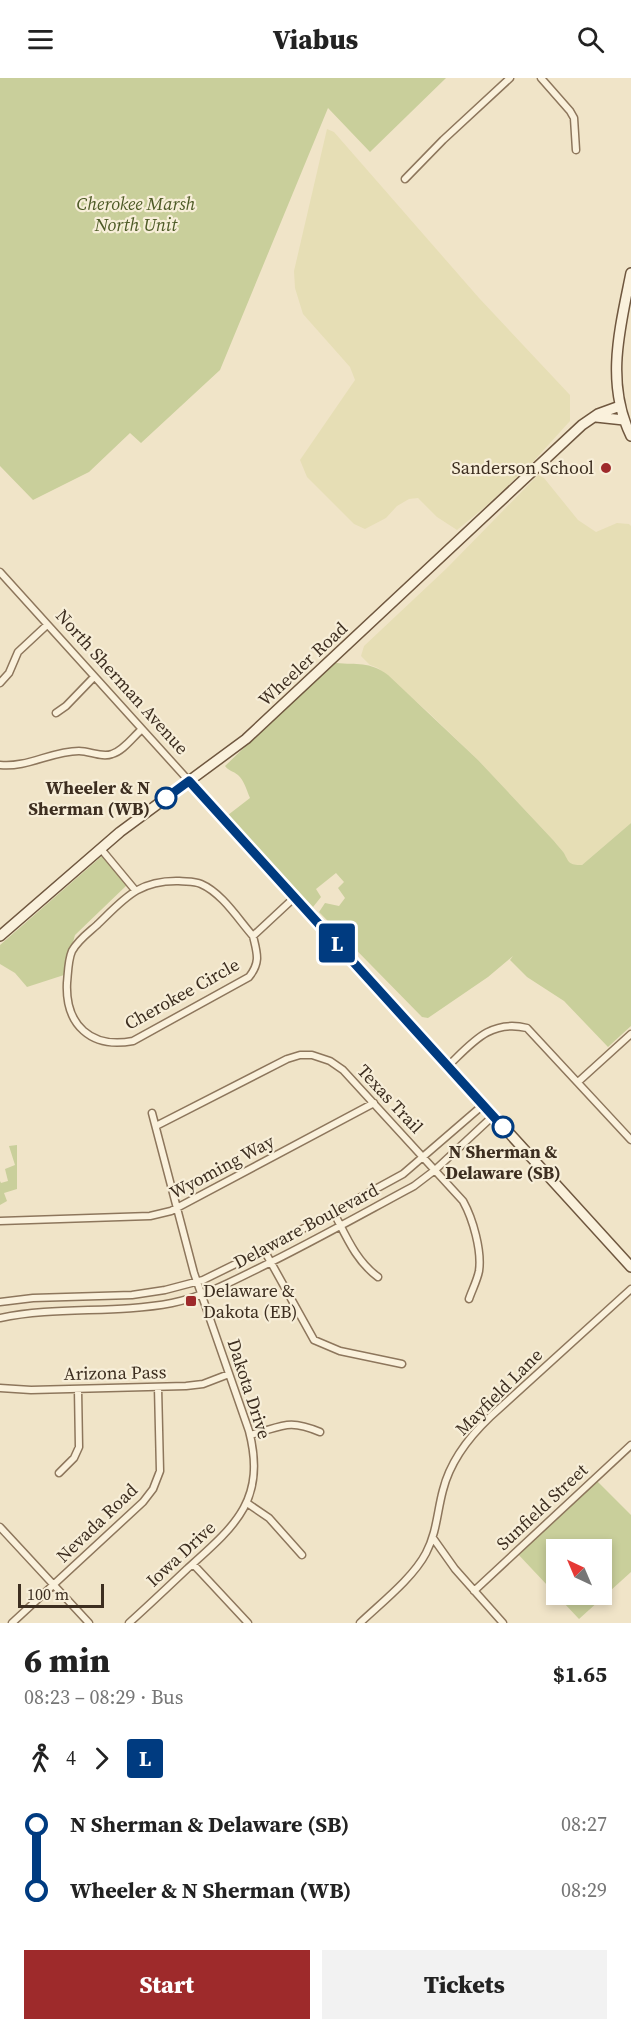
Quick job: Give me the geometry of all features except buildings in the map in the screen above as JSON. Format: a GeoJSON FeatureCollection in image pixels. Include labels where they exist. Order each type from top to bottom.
{"type":"FeatureCollection","features":[{"type":"Feature","properties":{"kind":"street"},"geometry":{"type":"LineString","coordinates":[[405,179],[510,78]]}},
{"type":"Feature","properties":{"kind":"street"},"geometry":{"type":"LineString","coordinates":[[541,78],[574,118],[576,150]]}},
{"type":"Feature","properties":{"kind":"street"},"geometry":{"type":"LineString","coordinates":[[631,273],[617,355],[616,384],[624,420],[631,436]]}},
{"type":"Feature","properties":{"kind":"street","name":"Wheeler Road"},"geometry":{"type":"LineString","coordinates":[[0,936],[120,832],[246,739],[562,444],[593,417],[620,405]]}},
{"type":"Feature","properties":{"kind":"street"},"geometry":{"type":"LineString","coordinates":[[593,417],[624,420]]}},
{"type":"Feature","properties":{"kind":"street","name":"North Sherman Avenue"},"geometry":{"type":"LineString","coordinates":[[0,572],[141,730],[631,1267]]}},
{"type":"Feature","properties":{"kind":"street"},"geometry":{"type":"LineString","coordinates":[[0,683],[9,673],[18,652],[47,625]]}},
{"type":"Feature","properties":{"kind":"street"},"geometry":{"type":"LineString","coordinates":[[56,712],[62,709],[94,677]]}},
{"type":"Feature","properties":{"kind":"street"},"geometry":{"type":"LineString","coordinates":[[0,765],[25,763],[51,755],[79,751],[110,755],[117,752],[141,730]]}},
{"type":"Feature","properties":{"kind":"street"},"geometry":{"type":"LineString","coordinates":[[100,849],[135,890]]}},
{"type":"Feature","properties":{"kind":"street","name":"Cherokee Circle"},"geometry":{"type":"LineString","coordinates":[[168,881],[194,882],[203,885],[218,897],[253,936],[258,953],[256,968],[249,977],[133,1041],[124,1043],[90,1037],[82,1031],[73,1018],[68,1004],[67,977],[71,954],[79,941],[135,890],[168,881]]}},
{"type":"Feature","properties":{"kind":"street"},"geometry":{"type":"LineString","coordinates":[[253,936],[295,897]]}},
{"type":"Feature","properties":{"kind":"street"},"geometry":{"type":"LineString","coordinates":[[448,1066],[491,1029],[516,1025],[527,1028],[631,1140]]}},
{"type":"Feature","properties":{"kind":"street"},"geometry":{"type":"LineString","coordinates":[[578,1082],[631,1034]]}},
{"type":"Feature","properties":{"kind":"street","name":"Texas Trail"},"geometry":{"type":"LineString","coordinates":[[156,1126],[287,1059],[306,1055],[330,1061],[343,1070],[463,1201],[473,1224],[479,1271],[469,1299]]}},
{"type":"Feature","properties":{"kind":"street","name":"Wyoming Way"},"geometry":{"type":"LineString","coordinates":[[0,1221],[150,1216],[177,1207],[374,1103]]}},
{"type":"Feature","properties":{"kind":"street","name":"Delaware Boulevard"},"geometry":{"type":"LineString","coordinates":[[0,1302],[33,1298],[132,1295],[198,1282],[264,1250],[403,1174],[483,1105]]}},
{"type":"Feature","properties":{"kind":"street","name":"Dakota Drive"},"geometry":{"type":"LineString","coordinates":[[152,1113],[198,1282],[254,1450],[254,1473],[247,1503]]}},
{"type":"Feature","properties":{"kind":"street","name":"Delaware Boulevard"},"geometry":{"type":"LineString","coordinates":[[0,1318],[33,1312],[152,1307],[175,1303],[202,1294],[271,1262],[414,1186],[435,1170],[493,1116]]}},
{"type":"Feature","properties":{"kind":"street"},"geometry":{"type":"LineString","coordinates":[[334,1213],[363,1265],[378,1277]]}},
{"type":"Feature","properties":{"kind":"street"},"geometry":{"type":"LineString","coordinates":[[264,1250],[314,1340],[340,1351],[402,1364]]}},
{"type":"Feature","properties":{"kind":"street","name":"Mayfield Lane"},"geometry":{"type":"LineString","coordinates":[[360,1623],[399,1586],[421,1561],[433,1538],[442,1490],[450,1469],[471,1438],[490,1417],[631,1288]]}},
{"type":"Feature","properties":{"kind":"street","name":"Arizona Pass"},"geometry":{"type":"LineString","coordinates":[[0,1388],[31,1390],[158,1387],[203,1384],[229,1374]]}},
{"type":"Feature","properties":{"kind":"street","name":"Nevada Road"},"geometry":{"type":"LineString","coordinates":[[12,1623],[143,1502],[153,1489],[160,1471],[158,1387]]}},
{"type":"Feature","properties":{"kind":"street"},"geometry":{"type":"LineString","coordinates":[[58,1473],[74,1458],[79,1447],[78,1389]]}},
{"type":"Feature","properties":{"kind":"street"},"geometry":{"type":"LineString","coordinates":[[250,1435],[283,1425],[297,1424],[320,1432]]}},
{"type":"Feature","properties":{"kind":"street","name":"Sunfield Street"},"geometry":{"type":"LineString","coordinates":[[474,1591],[631,1445]]}},
{"type":"Feature","properties":{"kind":"street"},"geometry":{"type":"LineString","coordinates":[[247,1503],[269,1518],[302,1555]]}},
{"type":"Feature","properties":{"kind":"street","name":"Iowa Drive"},"geometry":{"type":"LineString","coordinates":[[129,1623],[236,1522],[247,1503]]}},
{"type":"Feature","properties":{"kind":"street"},"geometry":{"type":"LineString","coordinates":[[0,1527],[89,1623]]}},
{"type":"Feature","properties":{"kind":"street"},"geometry":{"type":"LineString","coordinates":[[433,1538],[444,1556],[499,1622]]}},
{"type":"Feature","properties":{"kind":"street"},"geometry":{"type":"LineString","coordinates":[[193,1564],[248,1623]]}},
{"type":"Feature","properties":{"kind":"shaded area"},"geometry":{"type":"Polygon","coordinates":[[[327,129],[334,132],[479,298],[570,395],[570,421],[531,464],[457,530],[437,517],[418,498],[409,499],[397,506],[386,518],[365,529],[354,524],[307,477],[300,460],[355,380],[350,367],[303,314],[295,288],[294,271],[327,129]]]}},
{"type":"Feature","properties":{"kind":"shaded area"},"geometry":{"type":"Polygon","coordinates":[[[538,475],[544,478],[578,520],[596,532],[617,523],[631,526],[631,823],[582,865],[572,865],[566,861],[564,853],[554,841],[478,760],[428,712],[361,656],[364,646],[447,568],[538,475]]]}},
{"type":"Feature","properties":{"kind":"green space","name":"Cherokee Marsh North Unit"},"geometry":{"type":"Polygon","coordinates":[[[0,78],[446,78],[370,152],[328,108],[220,370],[141,443],[130,433],[89,472],[33,500],[0,466],[0,78]]]}},
{"type":"Feature","properties":{"kind":"green space"},"geometry":{"type":"Polygon","coordinates":[[[336,663],[369,666],[388,675],[478,760],[554,841],[572,864],[582,865],[631,823],[631,1026],[608,1047],[564,1001],[527,977],[510,960],[513,956],[488,977],[428,1018],[422,1017],[319,912],[325,903],[339,906],[345,898],[338,888],[344,882],[336,873],[316,889],[321,897],[313,907],[228,815],[250,798],[240,777],[225,766],[323,672],[336,663]]]}},
{"type":"Feature","properties":{"kind":"green space"},"geometry":{"type":"Polygon","coordinates":[[[102,856],[127,885],[75,935],[64,975],[27,987],[15,973],[0,964],[0,945],[102,856]]]}},
{"type":"Feature","properties":{"kind":"green space"},"geometry":{"type":"Polygon","coordinates":[[[17,1145],[17,1189],[4,1193],[7,1201],[0,1205],[0,1181],[1,1183],[8,1181],[5,1169],[15,1165],[9,1146],[17,1145]]]}},
{"type":"Feature","properties":{"kind":"green space"},"geometry":{"type":"Polygon","coordinates":[[[595,1479],[631,1515],[631,1572],[612,1589],[612,1539],[546,1539],[546,1584],[516,1552],[595,1479]]]}},
{"type":"Feature","properties":{"kind":"green space"},"geometry":{"type":"Polygon","coordinates":[[[566,1605],[594,1605],[579,1619],[566,1605]]]}},
{"type":"Feature","properties":{"kind":"bus line","name":"L"},"geometry":{"type":"LineString","coordinates":[[166,798],[189,781],[503,1127]]}},
{"type":"Feature","properties":{"kind":"place","name":"Sanderson School"},"geometry":{"type":"Point","coordinates":[606,468]}},
{"type":"Feature","properties":{"kind":"place","name":"Wheeler & N Sherman (WB)"},"geometry":{"type":"Point","coordinates":[166,798]}},
{"type":"Feature","properties":{"kind":"place","name":"N Sherman & Delaware (SB)"},"geometry":{"type":"Point","coordinates":[503,1127]}},
{"type":"Feature","properties":{"kind":"place","name":"Delaware & Dakota (EB)"},"geometry":{"type":"Point","coordinates":[191,1301]}}]}
